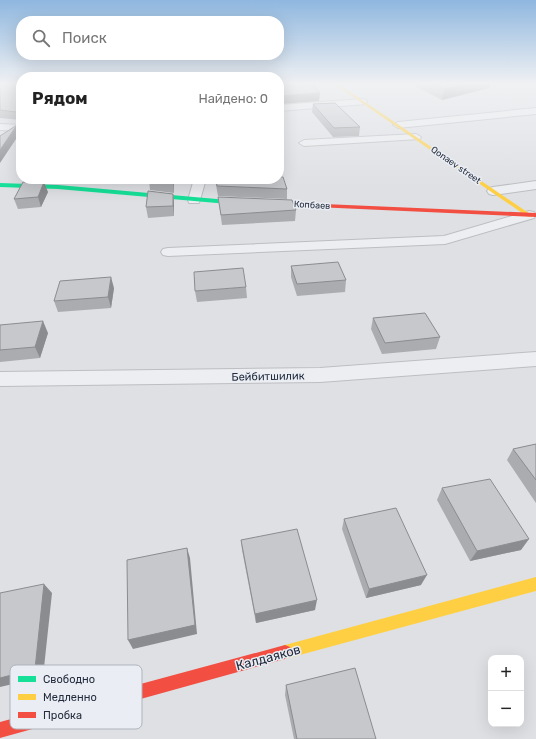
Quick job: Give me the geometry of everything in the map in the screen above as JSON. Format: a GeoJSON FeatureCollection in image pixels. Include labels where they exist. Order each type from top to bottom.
{"type":"FeatureCollection","features":[{"type":"Feature","properties":{"kind":"street","name":"Qonaev street"},"geometry":{"type":"LineString","coordinates":[[387,117],[493,191],[534,217]]}},
{"type":"Feature","properties":{"kind":"street"},"geometry":{"type":"LineString","coordinates":[[398,125],[472,117]]}},
{"type":"Feature","properties":{"kind":"street"},"geometry":{"type":"LineString","coordinates":[[0,127],[16,128]]}},
{"type":"Feature","properties":{"kind":"street"},"geometry":{"type":"LineString","coordinates":[[304,143],[416,137]]}},
{"type":"Feature","properties":{"kind":"street"},"geometry":{"type":"LineString","coordinates":[[194,200],[199,184]]}},
{"type":"Feature","properties":{"kind":"street","name":"Копбаев"},"geometry":{"type":"LineString","coordinates":[[0,185],[58,188],[194,200],[534,217]]}},
{"type":"Feature","properties":{"kind":"street"},"geometry":{"type":"LineString","coordinates":[[493,191],[536,185]]}},
{"type":"Feature","properties":{"kind":"street"},"geometry":{"type":"LineString","coordinates":[[168,252],[445,240],[534,217]]}},
{"type":"Feature","properties":{"kind":"street","name":"Бейбитшилик"},"geometry":{"type":"LineString","coordinates":[[0,379],[320,375],[536,358]]}},
{"type":"Feature","properties":{"kind":"street","name":"Калдаяков"},"geometry":{"type":"LineString","coordinates":[[142,694],[536,584]]}},
{"type":"Feature","properties":{"kind":"street","name":"Калдаяков"},"geometry":{"type":"LineString","coordinates":[[3,733],[17,729]]}},
{"type":"Feature","properties":{"kind":"building"},"geometry":{"type":"Polygon","coordinates":[[[325,117],[350,117],[360,127],[334,128],[325,117]]]}},
{"type":"Feature","properties":{"kind":"building"},"geometry":{"type":"Polygon","coordinates":[[[16,126],[0,150],[0,136],[16,126]]]}},
{"type":"Feature","properties":{"kind":"building"},"geometry":{"type":"Polygon","coordinates":[[[284,180],[287,189],[217,186],[217,184],[284,184],[284,180]]]}},
{"type":"Feature","properties":{"kind":"building"},"geometry":{"type":"Polygon","coordinates":[[[22,184],[43,184],[38,197],[14,199],[22,184]]]}},
{"type":"Feature","properties":{"kind":"building"},"geometry":{"type":"Polygon","coordinates":[[[148,191],[173,194],[173,206],[146,207],[148,191]]]}},
{"type":"Feature","properties":{"kind":"building"},"geometry":{"type":"Polygon","coordinates":[[[218,197],[292,200],[296,210],[221,215],[218,197]]]}},
{"type":"Feature","properties":{"kind":"building"},"geometry":{"type":"Polygon","coordinates":[[[338,262],[346,280],[297,284],[291,266],[338,262]]]}},
{"type":"Feature","properties":{"kind":"building"},"geometry":{"type":"Polygon","coordinates":[[[243,268],[246,287],[195,291],[194,272],[243,268]]]}},
{"type":"Feature","properties":{"kind":"building"},"geometry":{"type":"Polygon","coordinates":[[[111,277],[108,297],[54,301],[60,281],[111,277]]]}},
{"type":"Feature","properties":{"kind":"building"},"geometry":{"type":"Polygon","coordinates":[[[425,313],[440,337],[385,343],[373,318],[425,313]]]}},
{"type":"Feature","properties":{"kind":"building"},"geometry":{"type":"Polygon","coordinates":[[[43,321],[35,347],[0,350],[0,325],[43,321]]]}},
{"type":"Feature","properties":{"kind":"building"},"geometry":{"type":"Polygon","coordinates":[[[536,444],[536,480],[513,449],[536,444]]]}},
{"type":"Feature","properties":{"kind":"building"},"geometry":{"type":"Polygon","coordinates":[[[490,479],[529,539],[477,551],[442,488],[490,479]]]}},
{"type":"Feature","properties":{"kind":"building"},"geometry":{"type":"Polygon","coordinates":[[[396,508],[427,575],[369,589],[344,519],[396,508]]]}},
{"type":"Feature","properties":{"kind":"building"},"geometry":{"type":"Polygon","coordinates":[[[297,529],[317,600],[255,614],[241,540],[297,529]]]}},
{"type":"Feature","properties":{"kind":"building"},"geometry":{"type":"Polygon","coordinates":[[[187,548],[195,625],[128,640],[127,560],[187,548]]]}},
{"type":"Feature","properties":{"kind":"building"},"geometry":{"type":"Polygon","coordinates":[[[44,584],[35,665],[10,665],[10,675],[0,678],[0,593],[44,584]]]}},
{"type":"Feature","properties":{"kind":"building"},"geometry":{"type":"Polygon","coordinates":[[[355,668],[376,739],[297,739],[286,685],[355,668]]]}},
{"type":"Feature","properties":{"kind":"traffic: fast"},"geometry":{"type":"LineString","coordinates":[[0,185],[58,187],[228,202]]}},
{"type":"Feature","properties":{"kind":"traffic: slow"},"geometry":{"type":"LineString","coordinates":[[386,117],[530,216]]}},
{"type":"Feature","properties":{"kind":"traffic: slow"},"geometry":{"type":"LineString","coordinates":[[285,652],[536,584]]}},
{"type":"Feature","properties":{"kind":"traffic: jam"},"geometry":{"type":"LineString","coordinates":[[228,202],[536,215]]}},
{"type":"Feature","properties":{"kind":"traffic: jam"},"geometry":{"type":"LineString","coordinates":[[142,691],[285,652]]}},
{"type":"Feature","properties":{"kind":"traffic: jam"},"geometry":{"type":"LineString","coordinates":[[0,730],[10,727]]}}]}
